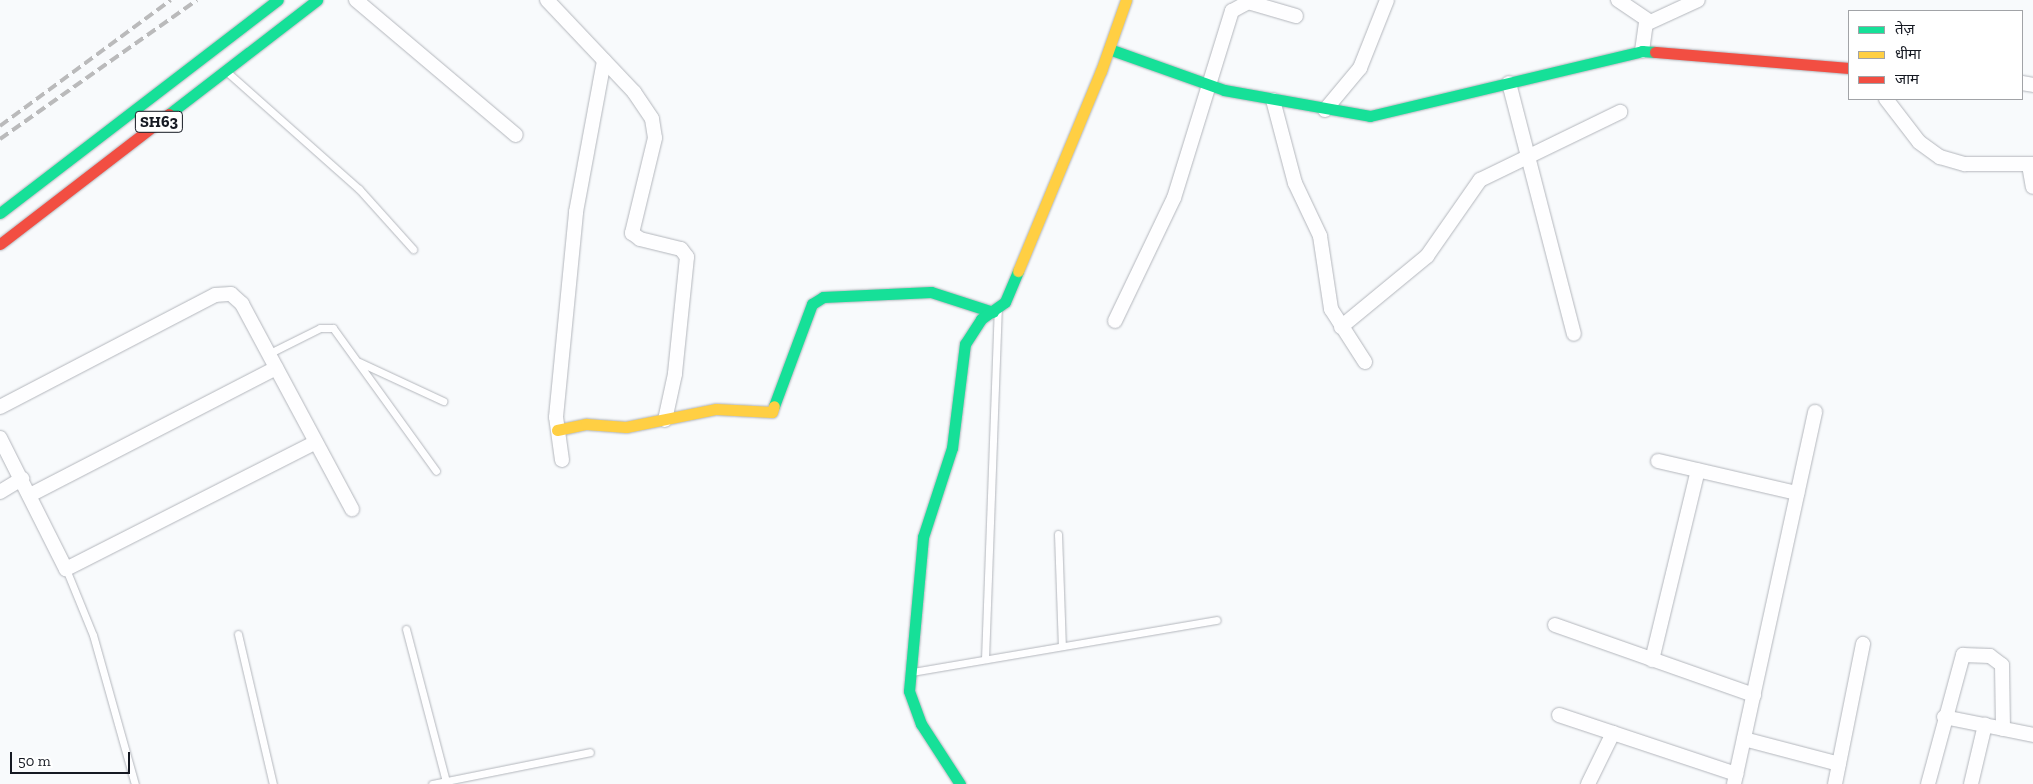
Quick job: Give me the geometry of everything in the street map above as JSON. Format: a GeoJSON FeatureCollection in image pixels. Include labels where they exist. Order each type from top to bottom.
{"type":"FeatureCollection","features":[{"type":"Feature","properties":{"kind":"street","name":"SH63"},"geometry":{"type":"LineString","coordinates":[[0,213],[278,0]]}},
{"type":"Feature","properties":{"kind":"street","name":"SH63"},"geometry":{"type":"LineString","coordinates":[[0,244],[317,0]]}},
{"type":"Feature","properties":{"kind":"street"},"geometry":{"type":"LineString","coordinates":[[356,0],[516,135]]}},
{"type":"Feature","properties":{"kind":"street"},"geometry":{"type":"LineString","coordinates":[[547,0],[641,102],[655,128],[632,233],[640,239],[681,249],[687,257],[675,374],[665,420]]}},
{"type":"Feature","properties":{"kind":"street"},"geometry":{"type":"LineString","coordinates":[[960,784],[913,708],[909,672],[923,537],[952,448],[965,344],[972,330],[1005,302],[1109,49],[1126,0]]}},
{"type":"Feature","properties":{"kind":"street"},"geometry":{"type":"LineString","coordinates":[[1326,110],[1360,68],[1387,0]]}},
{"type":"Feature","properties":{"kind":"street"},"geometry":{"type":"LineString","coordinates":[[1618,0],[1649,21]]}},
{"type":"Feature","properties":{"kind":"street"},"geometry":{"type":"LineString","coordinates":[[1642,51],[1644,29],[1649,21],[1698,0]]}},
{"type":"Feature","properties":{"kind":"street"},"geometry":{"type":"LineString","coordinates":[[1115,321],[1174,198],[1207,84],[1232,11],[1248,2],[1265,3],[1296,16]]}},
{"type":"Feature","properties":{"kind":"street"},"geometry":{"type":"LineString","coordinates":[[1109,49],[1207,84],[1273,100],[1370,116],[1642,51],[1848,68]]}},
{"type":"Feature","properties":{"kind":"street"},"geometry":{"type":"LineString","coordinates":[[562,460],[557,430],[578,202],[604,61]]}},
{"type":"Feature","properties":{"kind":"street"},"geometry":{"type":"LineString","coordinates":[[1509,83],[1574,334]]}},
{"type":"Feature","properties":{"kind":"street"},"geometry":{"type":"LineString","coordinates":[[1273,100],[1295,183],[1320,236],[1331,309],[1364,362]]}},
{"type":"Feature","properties":{"kind":"street"},"geometry":{"type":"LineString","coordinates":[[1887,100],[1919,142],[1940,157],[1965,164],[2031,164],[2033,187]]}},
{"type":"Feature","properties":{"kind":"street"},"geometry":{"type":"LineString","coordinates":[[1341,327],[1427,256],[1474,186],[1527,155],[1620,112]]}},
{"type":"Feature","properties":{"kind":"street"},"geometry":{"type":"LineString","coordinates":[[117,124],[133,142]]}},
{"type":"Feature","properties":{"kind":"street"},"geometry":{"type":"LineString","coordinates":[[557,430],[586,424],[626,428],[716,409],[772,412],[812,304],[823,297],[931,292],[995,311]]}},
{"type":"Feature","properties":{"kind":"street"},"geometry":{"type":"LineString","coordinates":[[0,407],[214,295],[231,294],[237,298],[352,510]]}},
{"type":"Feature","properties":{"kind":"street"},"geometry":{"type":"LineString","coordinates":[[30,495],[276,368]]}},
{"type":"Feature","properties":{"kind":"street"},"geometry":{"type":"LineString","coordinates":[[1559,715],[1613,733],[1735,779],[1815,412]]}},
{"type":"Feature","properties":{"kind":"street"},"geometry":{"type":"LineString","coordinates":[[0,438],[66,569],[316,442]]}},
{"type":"Feature","properties":{"kind":"street"},"geometry":{"type":"LineString","coordinates":[[1658,461],[1797,493]]}},
{"type":"Feature","properties":{"kind":"street"},"geometry":{"type":"LineString","coordinates":[[1652,660],[1698,470]]}},
{"type":"Feature","properties":{"kind":"street"},"geometry":{"type":"LineString","coordinates":[[0,492],[22,479]]}},
{"type":"Feature","properties":{"kind":"street"},"geometry":{"type":"LineString","coordinates":[[1555,625],[1754,695]]}},
{"type":"Feature","properties":{"kind":"street"},"geometry":{"type":"LineString","coordinates":[[1835,784],[1863,644]]}},
{"type":"Feature","properties":{"kind":"street"},"geometry":{"type":"LineString","coordinates":[[1928,784],[1960,660],[1970,653],[1990,656],[2002,665],[2003,729]]}},
{"type":"Feature","properties":{"kind":"street"},"geometry":{"type":"LineString","coordinates":[[1944,717],[2033,735]]}},
{"type":"Feature","properties":{"kind":"street"},"geometry":{"type":"LineString","coordinates":[[1971,784],[1985,725]]}},
{"type":"Feature","properties":{"kind":"street"},"geometry":{"type":"LineString","coordinates":[[1588,784],[1613,733]]}},
{"type":"Feature","properties":{"kind":"street"},"geometry":{"type":"LineString","coordinates":[[1744,739],[1839,764]]}},
{"type":"Feature","properties":{"kind":"lane"},"geometry":{"type":"LineString","coordinates":[[226,70],[359,189],[413,249]]}},
{"type":"Feature","properties":{"kind":"lane"},"geometry":{"type":"LineString","coordinates":[[985,659],[995,311]]}},
{"type":"Feature","properties":{"kind":"lane"},"geometry":{"type":"LineString","coordinates":[[268,354],[328,327],[338,332],[436,471]]}},
{"type":"Feature","properties":{"kind":"lane"},"geometry":{"type":"LineString","coordinates":[[358,361],[442,401]]}},
{"type":"Feature","properties":{"kind":"lane"},"geometry":{"type":"LineString","coordinates":[[1058,534],[1062,646]]}},
{"type":"Feature","properties":{"kind":"lane"},"geometry":{"type":"LineString","coordinates":[[66,569],[93,635],[135,784]]}},
{"type":"Feature","properties":{"kind":"lane"},"geometry":{"type":"LineString","coordinates":[[909,672],[1217,620]]}},
{"type":"Feature","properties":{"kind":"lane"},"geometry":{"type":"LineString","coordinates":[[406,629],[446,781]]}},
{"type":"Feature","properties":{"kind":"lane"},"geometry":{"type":"LineString","coordinates":[[238,634],[273,784]]}},
{"type":"Feature","properties":{"kind":"lane"},"geometry":{"type":"LineString","coordinates":[[432,784],[590,752]]}},
{"type":"Feature","properties":{"kind":"lane"},"geometry":{"type":"LineString","coordinates":[[471,776],[472,784]]}},
{"type":"Feature","properties":{"kind":"railway"},"geometry":{"type":"LineString","coordinates":[[0,126],[171,0]]}},
{"type":"Feature","properties":{"kind":"railway"},"geometry":{"type":"LineString","coordinates":[[0,139],[197,0]]}},
{"type":"Feature","properties":{"kind":"traffic: fast"},"geometry":{"type":"LineString","coordinates":[[0,213],[278,0]]}},
{"type":"Feature","properties":{"kind":"traffic: fast"},"geometry":{"type":"LineString","coordinates":[[169,114],[317,0]]}},
{"type":"Feature","properties":{"kind":"traffic: fast"},"geometry":{"type":"LineString","coordinates":[[1109,49],[1224,90],[1370,116],[1642,51],[1655,52]]}},
{"type":"Feature","properties":{"kind":"traffic: fast"},"geometry":{"type":"LineString","coordinates":[[960,784],[921,724],[909,691],[923,537],[952,448],[965,344],[981,319],[1005,302],[1018,271]]}},
{"type":"Feature","properties":{"kind":"traffic: fast"},"geometry":{"type":"LineString","coordinates":[[774,406],[812,304],[823,297],[931,292],[993,312]]}},
{"type":"Feature","properties":{"kind":"traffic: slow"},"geometry":{"type":"LineString","coordinates":[[1018,271],[1101,71],[1126,0]]}},
{"type":"Feature","properties":{"kind":"traffic: slow"},"geometry":{"type":"LineString","coordinates":[[557,430],[586,424],[626,427],[716,409],[772,412],[774,406]]}},
{"type":"Feature","properties":{"kind":"traffic: jam"},"geometry":{"type":"LineString","coordinates":[[1655,52],[1848,68]]}},
{"type":"Feature","properties":{"kind":"traffic: jam"},"geometry":{"type":"LineString","coordinates":[[0,244],[169,114]]}}]}
